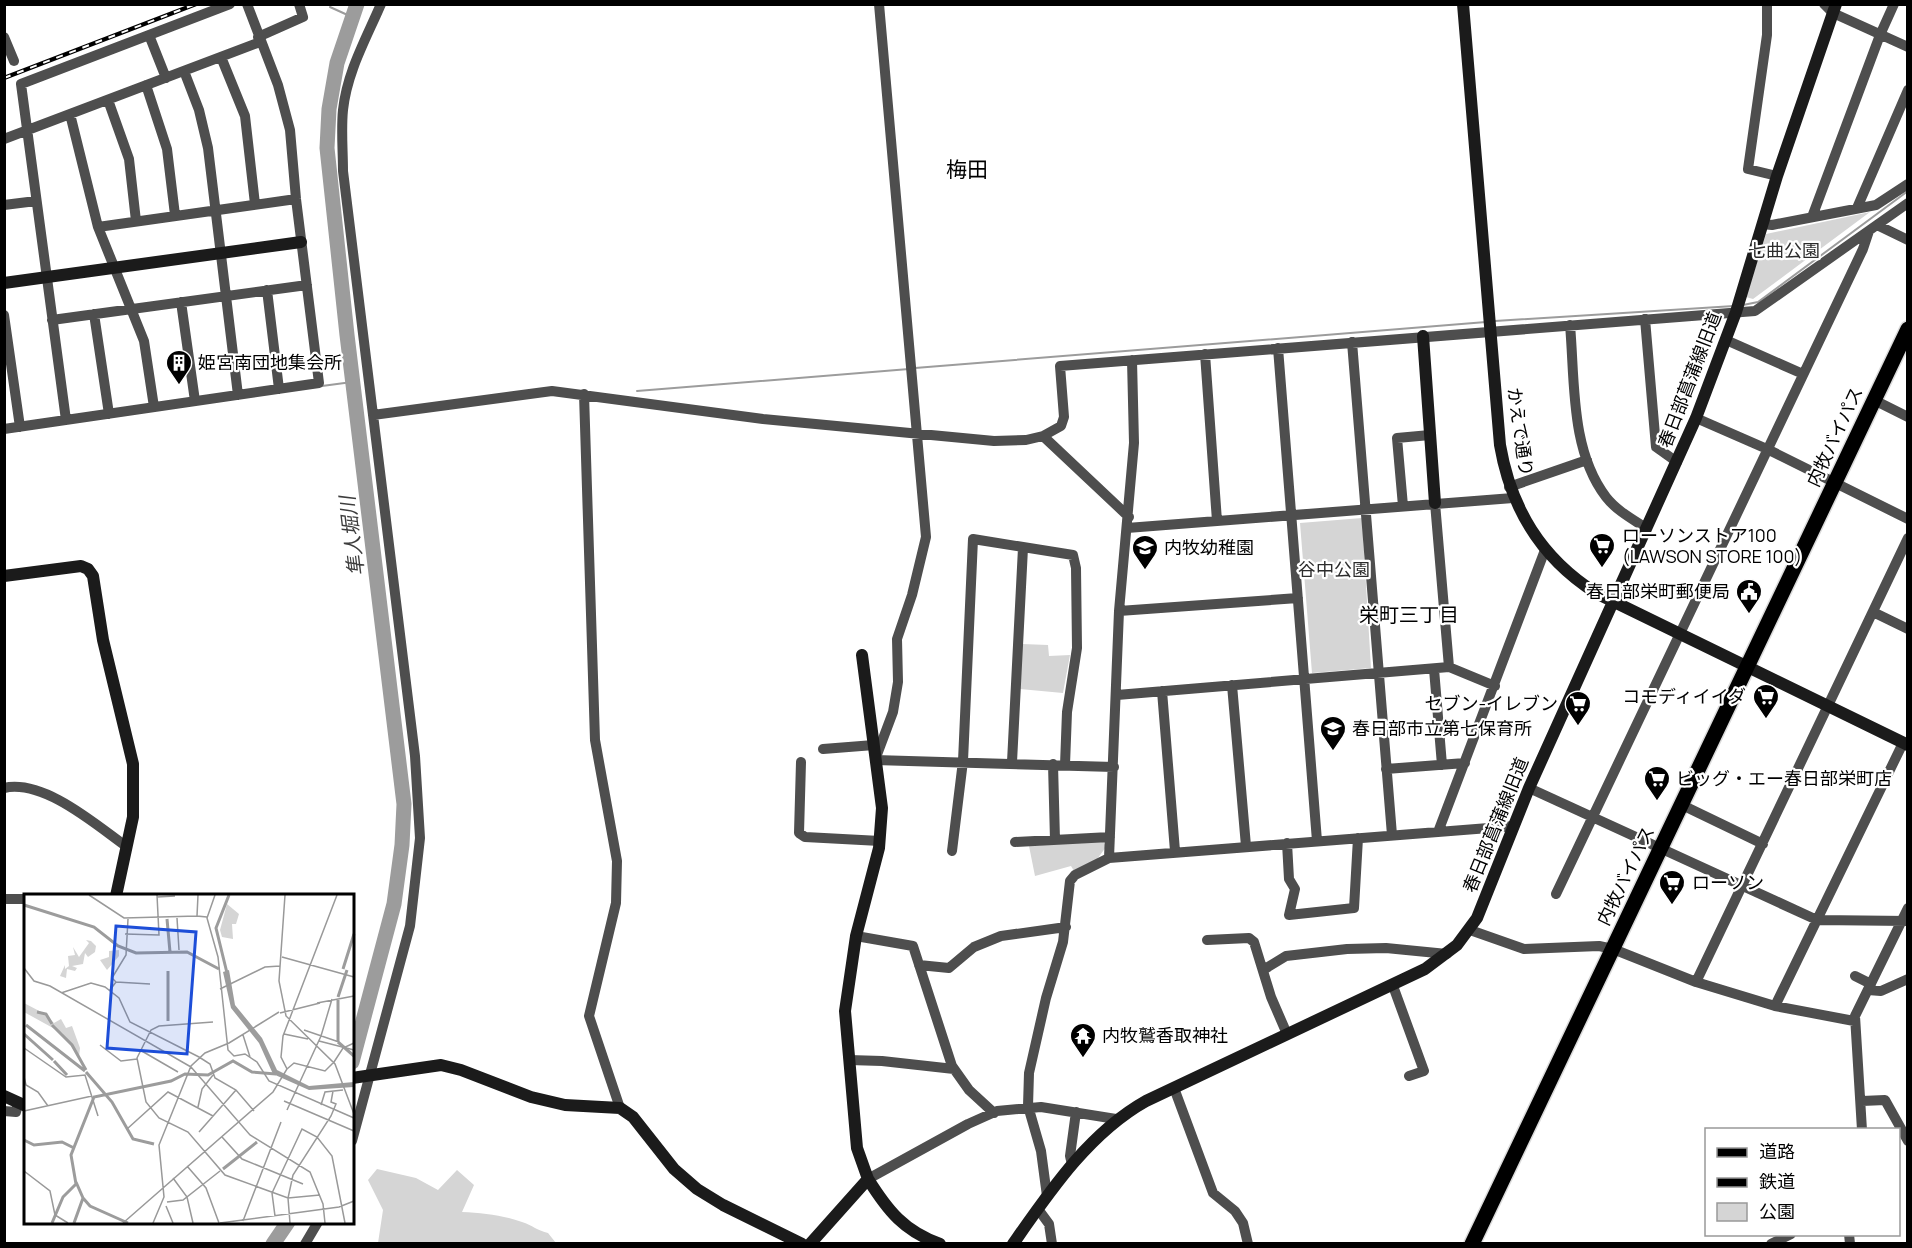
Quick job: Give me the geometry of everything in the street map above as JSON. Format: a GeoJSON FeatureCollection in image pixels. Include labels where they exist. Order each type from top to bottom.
{"type":"FeatureCollection","features":[{"type":"Feature","properties":{"kind":"main road","name":"内牧バイパス"},"geometry":{"type":"LineString","coordinates":[[1472,1244],[1908,329]]}},
{"type":"Feature","properties":{"kind":"street"},"geometry":{"type":"LineString","coordinates":[[66,420],[21,84],[230,4]]}},
{"type":"Feature","properties":{"kind":"street"},"geometry":{"type":"LineString","coordinates":[[4,429],[319,383],[296,200],[290,130],[278,85],[247,4]]}},
{"type":"Feature","properties":{"kind":"street"},"geometry":{"type":"LineString","coordinates":[[4,139],[221,57],[259,40],[303,17],[298,4]]}},
{"type":"Feature","properties":{"kind":"street"},"geometry":{"type":"LineString","coordinates":[[354,1134],[410,926],[420,838],[416,756],[343,171],[343,110],[349,79],[360,48],[381,4]]}},
{"type":"Feature","properties":{"kind":"street"},"geometry":{"type":"LineString","coordinates":[[875,760],[893,712],[898,682],[897,639],[912,595],[926,537],[915,435],[879,4]]}},
{"type":"Feature","properties":{"kind":"street","name":"かえで通り"},"geometry":{"type":"LineString","coordinates":[[1463,4],[1500,445],[1511,492],[1526,524],[1545,550],[1581,583],[1613,602],[1828,707],[1906,740]]}},
{"type":"Feature","properties":{"kind":"street"},"geometry":{"type":"LineString","coordinates":[[1767,4],[1767,35],[1749,169],[1777,176]]}},
{"type":"Feature","properties":{"kind":"street"},"geometry":{"type":"LineString","coordinates":[[1812,217],[1880,35],[1894,4]]}},
{"type":"Feature","properties":{"kind":"street"},"geometry":{"type":"LineString","coordinates":[[1831,7],[1880,35],[1908,47]]}},
{"type":"Feature","properties":{"kind":"street","name":"春日部菖蒲線旧道"},"geometry":{"type":"LineString","coordinates":[[1013,1244],[1071,1166],[1116,1119],[1174,1088],[1393,986],[1447,954],[1470,930],[1485,900],[1529,788],[1696,418],[1736,312],[1831,7]]}},
{"type":"Feature","properties":{"kind":"street"},"geometry":{"type":"LineString","coordinates":[[149,35],[166,78]]}},
{"type":"Feature","properties":{"kind":"street"},"geometry":{"type":"LineString","coordinates":[[4,37],[14,61]]}},
{"type":"Feature","properties":{"kind":"street"},"geometry":{"type":"LineString","coordinates":[[221,57],[245,116],[255,204]]}},
{"type":"Feature","properties":{"kind":"street"},"geometry":{"type":"LineString","coordinates":[[184,71],[206,138],[238,395]]}},
{"type":"Feature","properties":{"kind":"street"},"geometry":{"type":"LineString","coordinates":[[146,85],[167,149],[176,215]]}},
{"type":"Feature","properties":{"kind":"street"},"geometry":{"type":"LineString","coordinates":[[1857,208],[1908,90]]}},
{"type":"Feature","properties":{"kind":"street"},"geometry":{"type":"LineString","coordinates":[[108,100],[129,159],[136,221]]}},
{"type":"Feature","properties":{"kind":"street"},"geometry":{"type":"LineString","coordinates":[[70,114],[98,226],[144,340],[154,407]]}},
{"type":"Feature","properties":{"kind":"street"},"geometry":{"type":"LineString","coordinates":[[1762,224],[1772,225],[1876,205],[1908,184]]}},
{"type":"Feature","properties":{"kind":"street"},"geometry":{"type":"LineString","coordinates":[[98,226],[296,200]]}},
{"type":"Feature","properties":{"kind":"street"},"geometry":{"type":"LineString","coordinates":[[4,205],[36,201]]}},
{"type":"Feature","properties":{"kind":"street"},"geometry":{"type":"LineString","coordinates":[[373,415],[552,391],[718,413],[915,435],[1026,441],[1043,436],[1061,426],[1064,417],[1060,366],[1755,310],[1908,203]]}},
{"type":"Feature","properties":{"kind":"street"},"geometry":{"type":"LineString","coordinates":[[1873,228],[1908,240]]}},
{"type":"Feature","properties":{"kind":"street"},"geometry":{"type":"LineString","coordinates":[[1556,894],[1873,228]]}},
{"type":"Feature","properties":{"kind":"street"},"geometry":{"type":"LineString","coordinates":[[4,283],[301,242]]}},
{"type":"Feature","properties":{"kind":"street"},"geometry":{"type":"LineString","coordinates":[[52,320],[307,285]]}},
{"type":"Feature","properties":{"kind":"street"},"geometry":{"type":"LineString","coordinates":[[267,290],[279,389]]}},
{"type":"Feature","properties":{"kind":"street"},"geometry":{"type":"LineString","coordinates":[[181,302],[195,401]]}},
{"type":"Feature","properties":{"kind":"street"},"geometry":{"type":"LineString","coordinates":[[94,314],[109,414]]}},
{"type":"Feature","properties":{"kind":"street"},"geometry":{"type":"LineString","coordinates":[[4,315],[20,426]]}},
{"type":"Feature","properties":{"kind":"street"},"geometry":{"type":"LineString","coordinates":[[1645,319],[1656,447],[1677,462]]}},
{"type":"Feature","properties":{"kind":"street"},"geometry":{"type":"LineString","coordinates":[[1570,325],[1579,426],[1587,460],[1605,496],[1623,513],[1646,528]]}},
{"type":"Feature","properties":{"kind":"street"},"geometry":{"type":"LineString","coordinates":[[1423,336],[1449,667]]}},
{"type":"Feature","properties":{"kind":"street"},"geometry":{"type":"LineString","coordinates":[[1726,340],[1803,374]]}},
{"type":"Feature","properties":{"kind":"street"},"geometry":{"type":"LineString","coordinates":[[1352,342],[1392,836]]}},
{"type":"Feature","properties":{"kind":"street"},"geometry":{"type":"LineString","coordinates":[[1278,348],[1317,841]]}},
{"type":"Feature","properties":{"kind":"street"},"geometry":{"type":"LineString","coordinates":[[1205,354],[1217,521]]}},
{"type":"Feature","properties":{"kind":"street"},"geometry":{"type":"LineString","coordinates":[[1109,858],[1119,611],[1134,443],[1132,360]]}},
{"type":"Feature","properties":{"kind":"street"},"geometry":{"type":"LineString","coordinates":[[584,394],[596,740],[617,861],[616,903],[589,1016],[620,1108]]}},
{"type":"Feature","properties":{"kind":"street"},"geometry":{"type":"LineString","coordinates":[[1874,400],[1908,417]]}},
{"type":"Feature","properties":{"kind":"street"},"geometry":{"type":"LineString","coordinates":[[1696,418],[1767,449],[1908,519]]}},
{"type":"Feature","properties":{"kind":"street"},"geometry":{"type":"LineString","coordinates":[[1403,506],[1397,438],[1430,435]]}},
{"type":"Feature","properties":{"kind":"street"},"geometry":{"type":"LineString","coordinates":[[1043,436],[1128,523],[1217,521],[1435,503],[1511,492],[1587,460]]}},
{"type":"Feature","properties":{"kind":"street"},"geometry":{"type":"LineString","coordinates":[[1696,982],[1908,538]]}},
{"type":"Feature","properties":{"kind":"street"},"geometry":{"type":"LineString","coordinates":[[952,851],[963,761],[973,539],[1073,555],[1076,568],[1077,648],[1067,712],[1065,765]]}},
{"type":"Feature","properties":{"kind":"street"},"geometry":{"type":"LineString","coordinates":[[1012,762],[1023,548]]}},
{"type":"Feature","properties":{"kind":"street"},"geometry":{"type":"LineString","coordinates":[[1438,832],[1545,550]]}},
{"type":"Feature","properties":{"kind":"street"},"geometry":{"type":"LineString","coordinates":[[4,576],[81,566],[88,569],[93,576],[103,640],[133,764],[133,817],[116,894]]}},
{"type":"Feature","properties":{"kind":"street"},"geometry":{"type":"LineString","coordinates":[[1119,611],[1298,598]]}},
{"type":"Feature","properties":{"kind":"street"},"geometry":{"type":"LineString","coordinates":[[1873,612],[1908,629]]}},
{"type":"Feature","properties":{"kind":"street"},"geometry":{"type":"LineString","coordinates":[[862,655],[882,808],[880,841],[856,936],[845,1011],[857,1148],[868,1179],[888,1210],[920,1236],[940,1244]]}},
{"type":"Feature","properties":{"kind":"street"},"geometry":{"type":"LineString","coordinates":[[1117,695],[1449,667],[1495,686]]}},
{"type":"Feature","properties":{"kind":"street"},"geometry":{"type":"LineString","coordinates":[[1434,669],[1442,765]]}},
{"type":"Feature","properties":{"kind":"street"},"geometry":{"type":"LineString","coordinates":[[1233,685],[1246,846]]}},
{"type":"Feature","properties":{"kind":"street"},"geometry":{"type":"LineString","coordinates":[[1162,692],[1175,851]]}},
{"type":"Feature","properties":{"kind":"street"},"geometry":{"type":"LineString","coordinates":[[1775,1006],[1906,740]]}},
{"type":"Feature","properties":{"kind":"street"},"geometry":{"type":"LineString","coordinates":[[823,749],[874,745]]}},
{"type":"Feature","properties":{"kind":"street"},"geometry":{"type":"LineString","coordinates":[[875,760],[1012,762],[1114,767]]}},
{"type":"Feature","properties":{"kind":"street"},"geometry":{"type":"LineString","coordinates":[[801,762],[799,833],[805,837],[880,841]]}},
{"type":"Feature","properties":{"kind":"street"},"geometry":{"type":"LineString","coordinates":[[1386,769],[1465,763]]}},
{"type":"Feature","properties":{"kind":"street"},"geometry":{"type":"LineString","coordinates":[[1053,764],[1055,840]]}},
{"type":"Feature","properties":{"kind":"street"},"geometry":{"type":"LineString","coordinates":[[4,788],[25,787],[45,794],[74,810],[127,846]]}},
{"type":"Feature","properties":{"kind":"street"},"geometry":{"type":"LineString","coordinates":[[1529,788],[1817,920],[1905,921]]}},
{"type":"Feature","properties":{"kind":"street"},"geometry":{"type":"LineString","coordinates":[[1682,805],[1763,844]]}},
{"type":"Feature","properties":{"kind":"street"},"geometry":{"type":"LineString","coordinates":[[1047,1196],[1041,1151],[1028,1106],[1029,1073],[1066,927],[1070,880],[1075,875],[1109,858],[1514,826]]}},
{"type":"Feature","properties":{"kind":"street"},"geometry":{"type":"LineString","coordinates":[[1015,842],[1110,837]]}},
{"type":"Feature","properties":{"kind":"street"},"geometry":{"type":"LineString","coordinates":[[1287,843],[1289,879],[1295,889],[1289,915],[1354,908],[1358,838]]}},
{"type":"Feature","properties":{"kind":"street"},"geometry":{"type":"LineString","coordinates":[[4,899],[24,898]]}},
{"type":"Feature","properties":{"kind":"street"},"geometry":{"type":"LineString","coordinates":[[1862,1128],[1862,1101],[1854,1021],[1905,921],[1908,908]]}},
{"type":"Feature","properties":{"kind":"street"},"geometry":{"type":"LineString","coordinates":[[919,965],[949,968],[974,947],[1001,936],[1066,927]]}},
{"type":"Feature","properties":{"kind":"street"},"geometry":{"type":"LineString","coordinates":[[1470,930],[1524,949],[1599,946],[1613,949],[1696,982],[1775,1006],[1854,1021]]}},
{"type":"Feature","properties":{"kind":"street"},"geometry":{"type":"LineString","coordinates":[[856,936],[913,946],[944,1044],[954,1068],[969,1090],[993,1113]]}},
{"type":"Feature","properties":{"kind":"street"},"geometry":{"type":"LineString","coordinates":[[1207,940],[1249,938],[1254,942],[1287,1034]]}},
{"type":"Feature","properties":{"kind":"street"},"geometry":{"type":"LineString","coordinates":[[1263,970],[1286,956],[1347,949],[1386,948],[1447,954]]}},
{"type":"Feature","properties":{"kind":"street"},"geometry":{"type":"LineString","coordinates":[[1855,976],[1870,987],[1881,991],[1908,979]]}},
{"type":"Feature","properties":{"kind":"street"},"geometry":{"type":"LineString","coordinates":[[1393,986],[1424,1071],[1409,1076]]}},
{"type":"Feature","properties":{"kind":"street"},"geometry":{"type":"LineString","coordinates":[[849,1060],[882,1060],[954,1068]]}},
{"type":"Feature","properties":{"kind":"street"},"geometry":{"type":"LineString","coordinates":[[354,1078],[441,1065],[531,1097],[565,1105],[620,1108],[633,1117],[674,1169],[697,1189],[723,1205],[802,1244]]}},
{"type":"Feature","properties":{"kind":"street"},"geometry":{"type":"LineString","coordinates":[[1174,1088],[1213,1193],[1235,1211],[1243,1223],[1248,1244]]}},
{"type":"Feature","properties":{"kind":"street"},"geometry":{"type":"LineString","coordinates":[[4,1096],[22,1105],[16,1112],[4,1111]]}},
{"type":"Feature","properties":{"kind":"street"},"geometry":{"type":"LineString","coordinates":[[1862,1101],[1885,1100],[1908,1141]]}},
{"type":"Feature","properties":{"kind":"street"},"geometry":{"type":"LineString","coordinates":[[810,1244],[868,1179],[968,1124],[993,1113],[1028,1106],[1116,1119]]}},
{"type":"Feature","properties":{"kind":"street"},"geometry":{"type":"LineString","coordinates":[[1071,1166],[1070,1156],[1076,1112]]}},
{"type":"Feature","properties":{"kind":"street"},"geometry":{"type":"LineString","coordinates":[[1038,1209],[1049,1224],[1052,1244]]}},
{"type":"Feature","properties":{"kind":"street"},"geometry":{"type":"LineString","coordinates":[[305,1244],[317,1224]]}},
{"type":"Feature","properties":{"kind":"street"},"geometry":{"type":"LineString","coordinates":[[1771,1244],[1787,1236]]}},
{"type":"Feature","properties":{"kind":"green space","name":"七曲公園"},"geometry":{"type":"Polygon","coordinates":[[[1870,212],[1753,299],[1746,297],[1766,234],[1870,212]]]}},
{"type":"Feature","properties":{"kind":"green space","name":"谷中公園"},"geometry":{"type":"Polygon","coordinates":[[[1362,518],[1371,668],[1312,673],[1300,523],[1362,518]]]}},
{"type":"Feature","properties":{"kind":"green space"},"geometry":{"type":"Polygon","coordinates":[[[1022,644],[1048,645],[1049,656],[1070,655],[1063,693],[1020,689],[1022,644]]]}},
{"type":"Feature","properties":{"kind":"green space"},"geometry":{"type":"Polygon","coordinates":[[[1103,841],[1106,847],[1095,862],[1074,871],[1071,866],[1035,876],[1029,846],[1103,841]]]}},
{"type":"Feature","properties":{"kind":"green space"},"geometry":{"type":"Polygon","coordinates":[[[377,1169],[416,1178],[438,1190],[457,1170],[474,1185],[462,1212],[492,1215],[522,1222],[548,1233],[556,1243],[378,1243],[383,1210],[368,1180],[377,1169]]]}},
{"type":"Feature","properties":{"kind":"waterway","name":"隼人堀川"},"geometry":{"type":"LineString","coordinates":[[354,1054],[394,904],[402,845],[404,804],[347,335],[327,148],[329,109],[337,63],[357,4]]}},
{"type":"Feature","properties":{"kind":"waterway"},"geometry":{"type":"LineString","coordinates":[[330,7],[352,17]]}},
{"type":"Feature","properties":{"kind":"waterway"},"geometry":{"type":"LineString","coordinates":[[1743,305],[1758,302],[1908,191]]}},
{"type":"Feature","properties":{"kind":"waterway"},"geometry":{"type":"LineString","coordinates":[[1495,321],[1734,306]]}},
{"type":"Feature","properties":{"kind":"waterway"},"geometry":{"type":"LineString","coordinates":[[915,368],[1486,322]]}},
{"type":"Feature","properties":{"kind":"waterway"},"geometry":{"type":"LineString","coordinates":[[637,391],[909,369]]}},
{"type":"Feature","properties":{"kind":"waterway"},"geometry":{"type":"LineString","coordinates":[[322,386],[352,382]]}},
{"type":"Feature","properties":{"kind":"waterway","name":"隼人堀川"},"geometry":{"type":"LineString","coordinates":[[273,1244],[287,1224]]}},
{"type":"Feature","properties":{"kind":"railway"},"geometry":{"type":"LineString","coordinates":[[4,78],[196,4]]}},
{"type":"Feature","properties":{"kind":"place","name":"姫宮南団地集会所"},"geometry":{"type":"Point","coordinates":[179,386]}},
{"type":"Feature","properties":{"kind":"place","name":"ローソンストア100 (LAWSON STORE 100)"},"geometry":{"type":"Point","coordinates":[1602,569]}},
{"type":"Feature","properties":{"kind":"place","name":"内牧幼稚園"},"geometry":{"type":"Point","coordinates":[1145,571]}},
{"type":"Feature","properties":{"kind":"place","name":"春日部栄町郵便局"},"geometry":{"type":"Point","coordinates":[1749,615]}},
{"type":"Feature","properties":{"kind":"place","name":"コモディイイダ"},"geometry":{"type":"Point","coordinates":[1766,720]}},
{"type":"Feature","properties":{"kind":"place","name":"セブン-イレブン"},"geometry":{"type":"Point","coordinates":[1578,727]}},
{"type":"Feature","properties":{"kind":"place","name":"春日部市立第七保育所"},"geometry":{"type":"Point","coordinates":[1333,752]}},
{"type":"Feature","properties":{"kind":"place","name":"ビッグ・エー春日部栄町店"},"geometry":{"type":"Point","coordinates":[1657,802]}},
{"type":"Feature","properties":{"kind":"place","name":"ローソン"},"geometry":{"type":"Point","coordinates":[1672,906]}},
{"type":"Feature","properties":{"kind":"place","name":"内牧鷲香取神社"},"geometry":{"type":"Point","coordinates":[1083,1059]}},
{"type":"Feature","properties":{"kind":"district","name":"梅田"},"geometry":{"type":"Point","coordinates":[967,170]}},
{"type":"Feature","properties":{"kind":"district","name":"栄町三丁目"},"geometry":{"type":"Point","coordinates":[1409,615]}}]}
